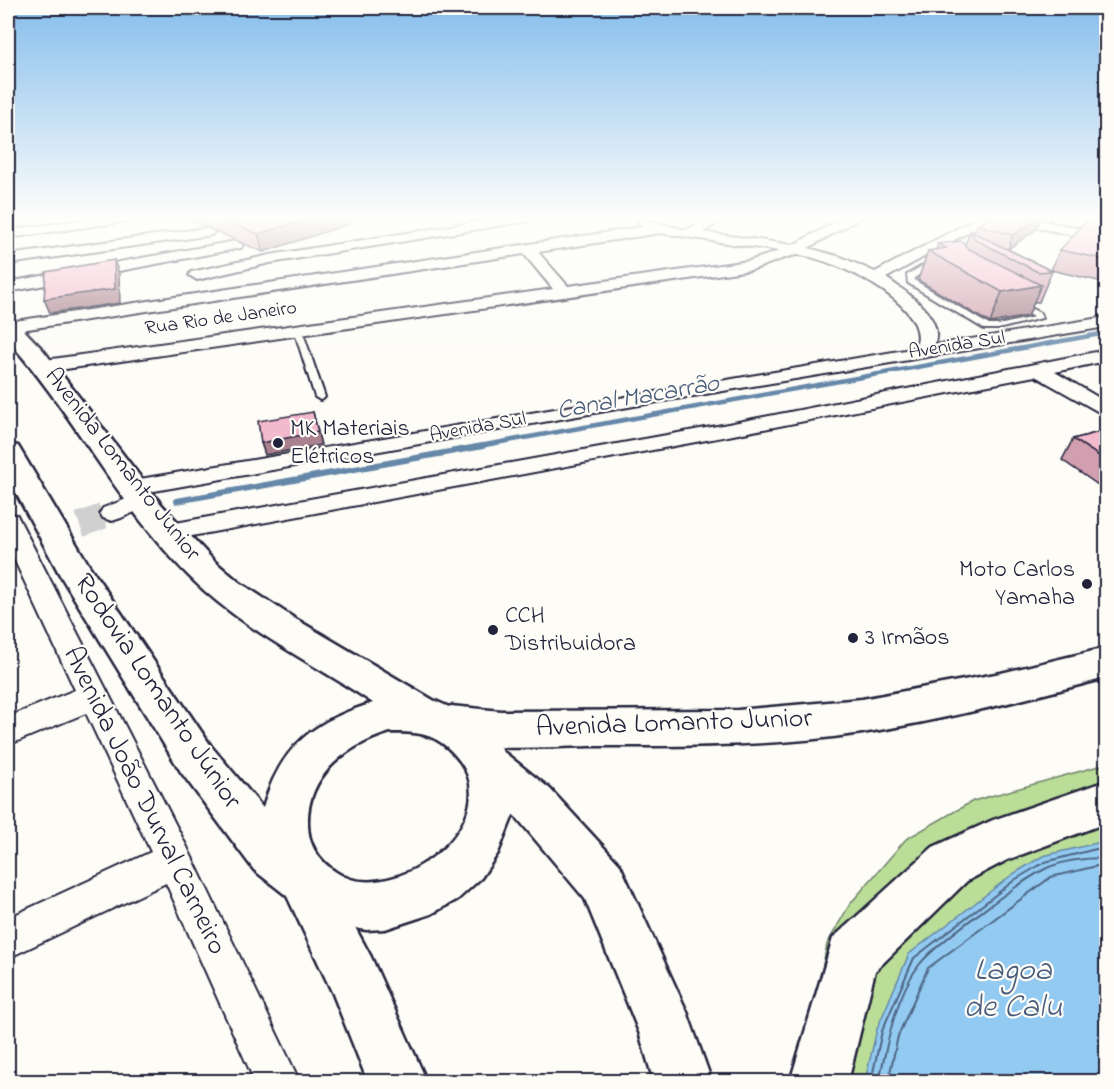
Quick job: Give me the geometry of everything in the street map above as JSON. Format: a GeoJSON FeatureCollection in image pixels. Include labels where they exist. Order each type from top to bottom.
{"type":"FeatureCollection","features":[{"type":"Feature","properties":{"kind":"main road","name":"Avenida Lomanto Junior"},"geometry":{"type":"LineString","coordinates":[[8,327],[45,366],[139,494],[202,569],[243,602],[437,720],[501,729],[738,728],[862,716],[1000,689],[1107,663]]}},
{"type":"Feature","properties":{"kind":"main road","name":"Rodovia Lomanto Júnior"},"geometry":{"type":"LineString","coordinates":[[8,452],[77,575],[196,759],[271,854],[303,879],[352,976],[398,1082]]}},
{"type":"Feature","properties":{"kind":"main road"},"geometry":{"type":"LineString","coordinates":[[490,768],[494,798],[486,832],[466,863],[435,888],[400,902],[363,906],[329,897],[303,879],[287,853],[282,823],[288,793],[304,765],[327,742],[357,724],[390,715],[437,720],[475,742],[490,768],[534,804],[603,882],[667,1032],[683,1082]]}},
{"type":"Feature","properties":{"kind":"main road"},"geometry":{"type":"LineString","coordinates":[[819,1082],[852,957],[950,864],[993,843],[1107,802]]}},
{"type":"Feature","properties":{"kind":"street"},"geometry":{"type":"LineString","coordinates":[[8,287],[111,268]]}},
{"type":"Feature","properties":{"kind":"street"},"geometry":{"type":"LineString","coordinates":[[186,268],[197,275],[210,296]]}},
{"type":"Feature","properties":{"kind":"street"},"geometry":{"type":"LineString","coordinates":[[197,275],[230,268]]}},
{"type":"Feature","properties":{"kind":"street"},"geometry":{"type":"LineString","coordinates":[[8,327],[401,268]]}},
{"type":"Feature","properties":{"kind":"street"},"geometry":{"type":"LineString","coordinates":[[544,268],[564,292]]}},
{"type":"Feature","properties":{"kind":"street","name":"Rua Rio de Janeiro"},"geometry":{"type":"LineString","coordinates":[[45,366],[731,268]]}},
{"type":"Feature","properties":{"kind":"street"},"geometry":{"type":"LineString","coordinates":[[848,268],[875,278],[921,316],[928,331],[928,340],[917,353]]}},
{"type":"Feature","properties":{"kind":"street"},"geometry":{"type":"LineString","coordinates":[[875,278],[894,268]]}},
{"type":"Feature","properties":{"kind":"street","name":"Avenida Sul"},"geometry":{"type":"LineString","coordinates":[[112,513],[139,494],[917,353],[1107,322]]}},
{"type":"Feature","properties":{"kind":"street","name":"Avenida Sul"},"geometry":{"type":"LineString","coordinates":[[170,532],[728,430],[1107,356]]}},
{"type":"Feature","properties":{"kind":"street"},"geometry":{"type":"LineString","coordinates":[[1037,369],[1107,410]]}},
{"type":"Feature","properties":{"kind":"street","name":"Avenida João Durval Carneiro"},"geometry":{"type":"LineString","coordinates":[[25,535],[92,697],[174,860],[278,1082]]}},
{"type":"Feature","properties":{"kind":"street"},"geometry":{"type":"LineString","coordinates":[[8,731],[92,697]]}},
{"type":"Feature","properties":{"kind":"street"},"geometry":{"type":"LineString","coordinates":[[8,938],[174,860]]}},
{"type":"Feature","properties":{"kind":"lane"},"geometry":{"type":"LineString","coordinates":[[926,268],[910,277],[911,281],[987,327],[998,327],[1038,318],[1037,315],[1008,299]]}},
{"type":"Feature","properties":{"kind":"lane"},"geometry":{"type":"LineString","coordinates":[[298,330],[320,397]]}},
{"type":"Feature","properties":{"kind":"green space"},"geometry":{"type":"Polygon","coordinates":[[[1106,764],[1106,1081],[800,1082],[827,944],[850,904],[906,839],[973,801],[1106,764]]]}},
{"type":"Feature","properties":{"kind":"water","name":"Lagoa de Calu"},"geometry":{"type":"Polygon","coordinates":[[[1097,843],[1106,845],[1106,1081],[865,1081],[877,1029],[909,954],[1013,874],[1043,856],[1097,843]]]}},
{"type":"Feature","properties":{"kind":"building"},"geometry":{"type":"Polygon","coordinates":[[[70,268],[114,268],[115,289],[44,299],[46,272],[70,268]]]}},
{"type":"Feature","properties":{"kind":"building"},"geometry":{"type":"Polygon","coordinates":[[[958,268],[1007,268],[1041,285],[1002,292],[958,268]]]}},
{"type":"Feature","properties":{"kind":"building"},"geometry":{"type":"Polygon","coordinates":[[[1030,268],[1045,268],[1052,271],[1038,272],[1030,268]]]}},
{"type":"Feature","properties":{"kind":"building"},"geometry":{"type":"Polygon","coordinates":[[[313,412],[318,432],[261,443],[258,421],[313,412]]]}},
{"type":"Feature","properties":{"kind":"building"},"geometry":{"type":"Polygon","coordinates":[[[1107,430],[1107,461],[1073,439],[1107,430]]]}},
{"type":"Feature","properties":{"kind":"waterway","name":"Canal Macarrão"},"geometry":{"type":"LineString","coordinates":[[474,447],[1106,333]]}},
{"type":"Feature","properties":{"kind":"waterway","name":"Canal Macarrão"},"geometry":{"type":"LineString","coordinates":[[177,501],[483,446]]}},
{"type":"Feature","properties":{"kind":"tunnel"},"geometry":{"type":"LineString","coordinates":[[45,538],[112,513]]}},
{"type":"Feature","properties":{"kind":"place","name":"MK Materiais Elétricos"},"geometry":{"type":"Point","coordinates":[278,443]}},
{"type":"Feature","properties":{"kind":"place","name":"Moto Carlos Yamaha"},"geometry":{"type":"Point","coordinates":[1087,584]}},
{"type":"Feature","properties":{"kind":"place","name":"CCH Distribuidora"},"geometry":{"type":"Point","coordinates":[493,630]}},
{"type":"Feature","properties":{"kind":"place","name":"3 Irmãos"},"geometry":{"type":"Point","coordinates":[853,638]}}]}
